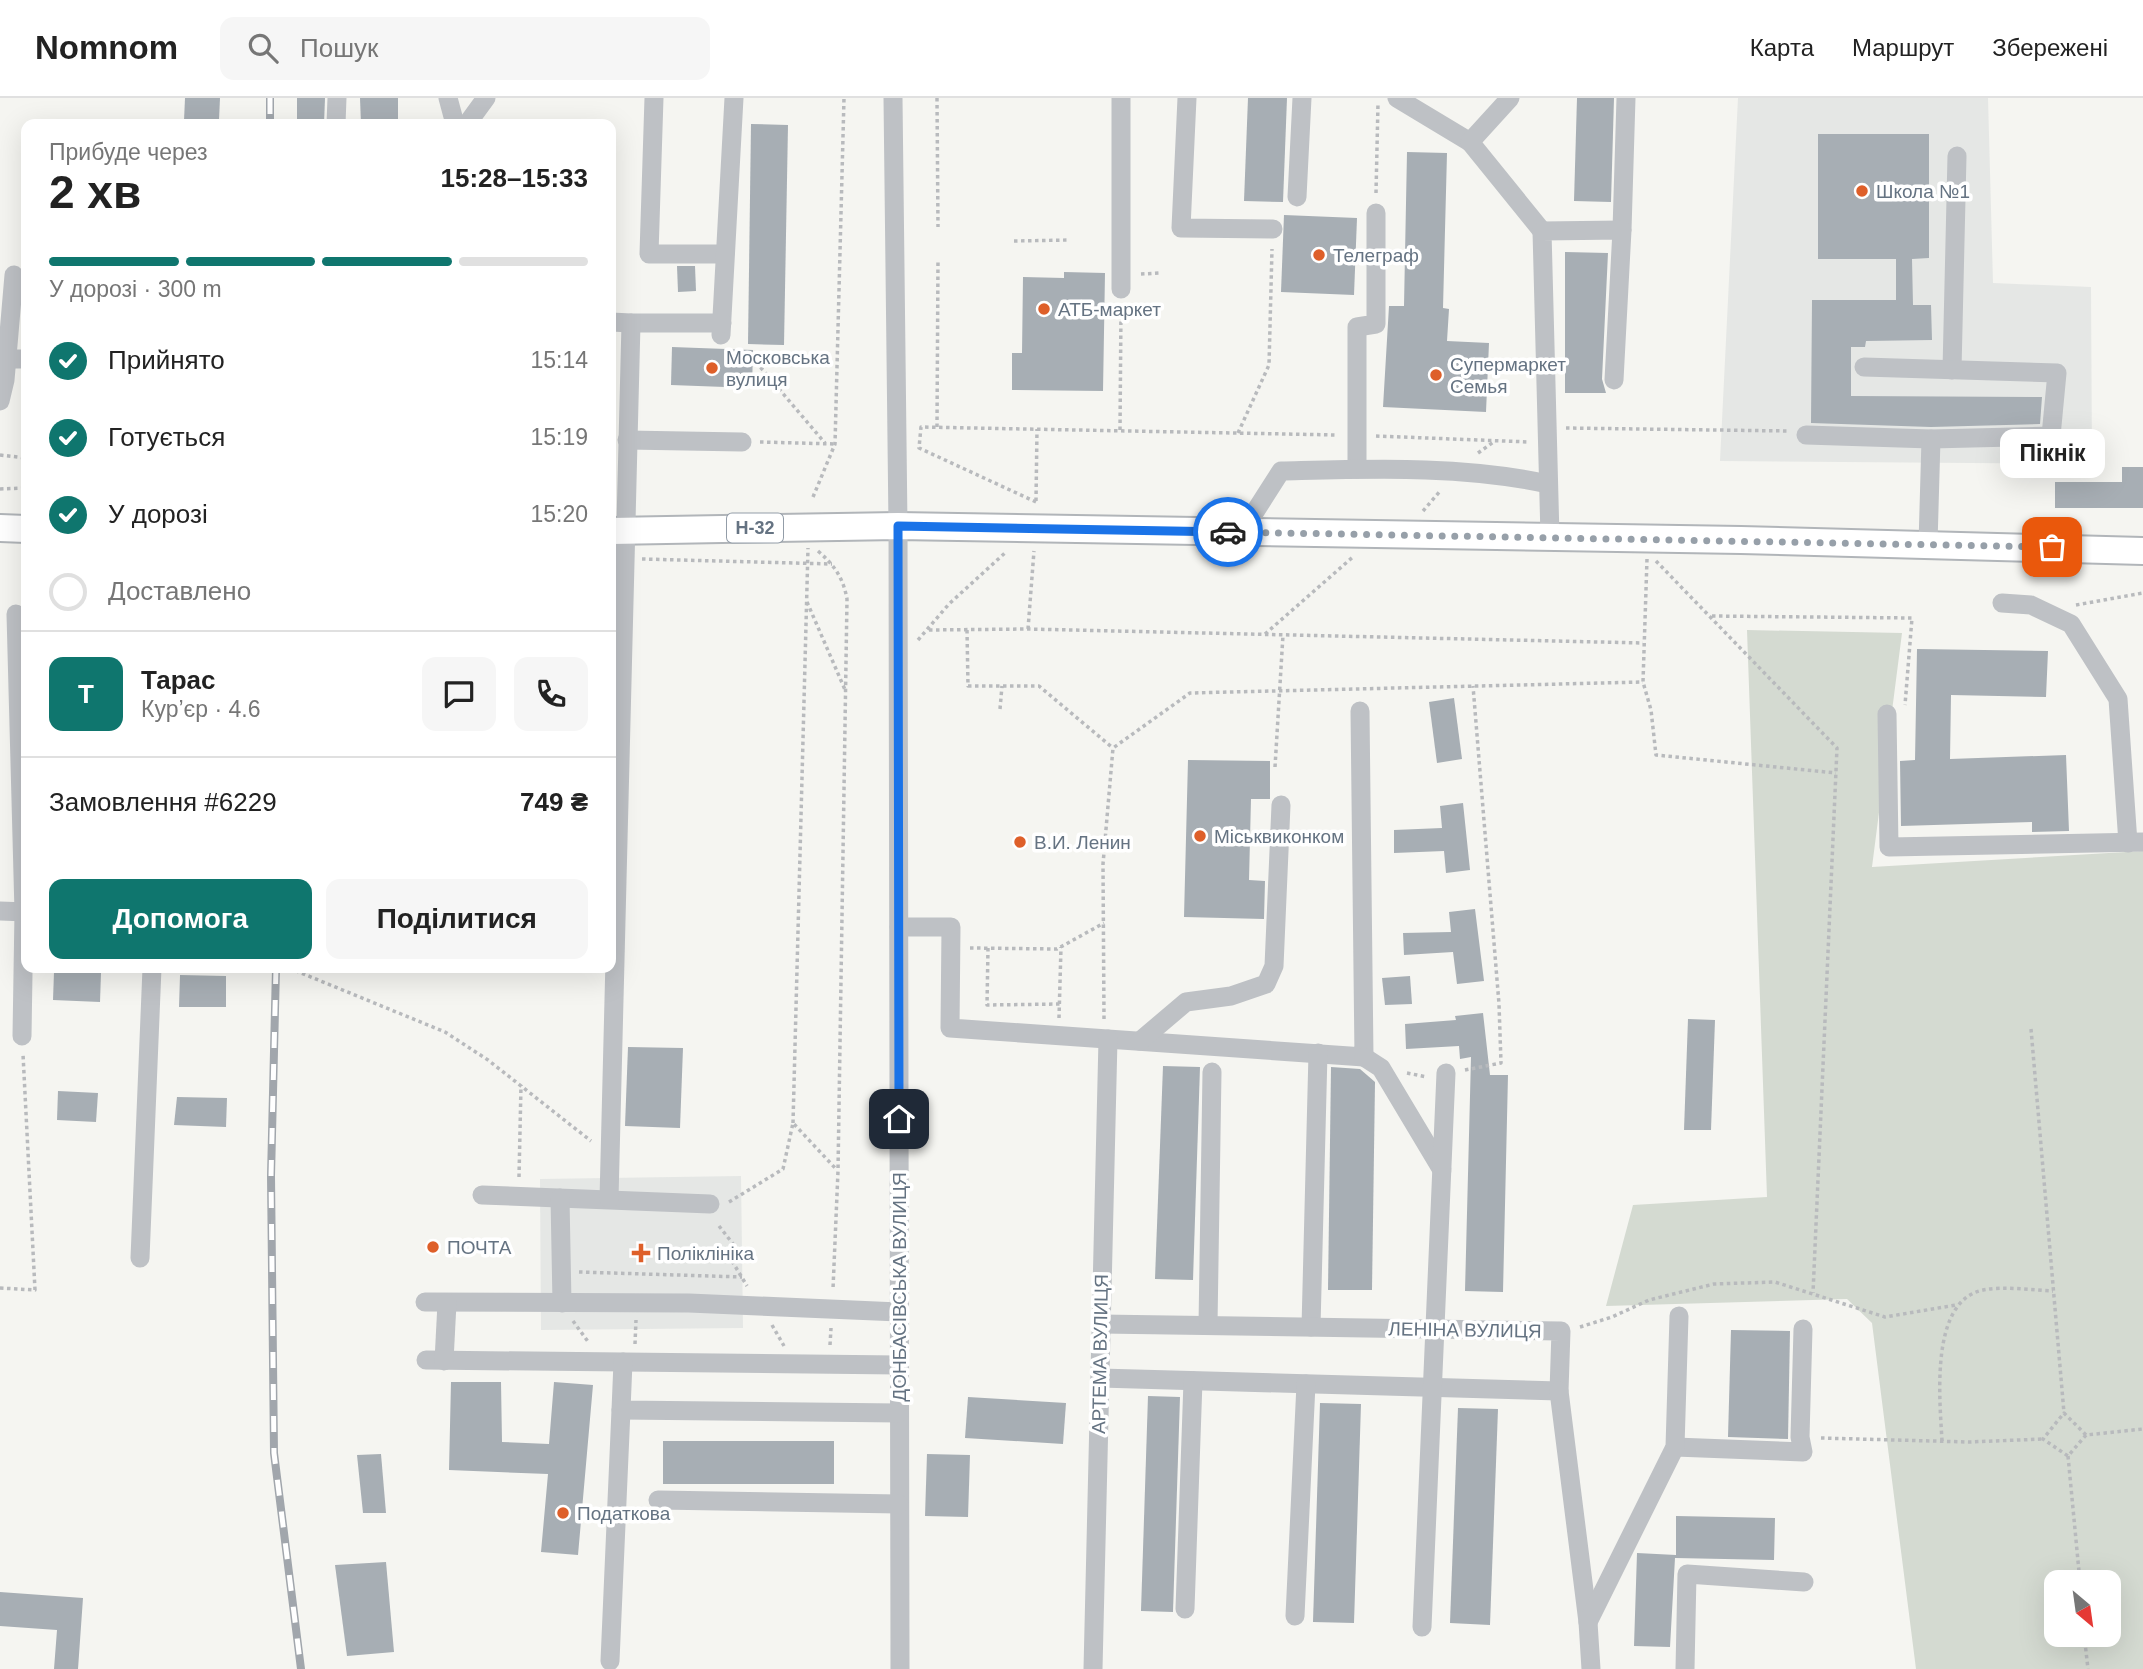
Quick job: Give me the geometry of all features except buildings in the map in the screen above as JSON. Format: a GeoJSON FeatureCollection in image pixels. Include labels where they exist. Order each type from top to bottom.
{"type":"FeatureCollection","features":[{"type":"Feature","properties":{"kind":"main road","name":"Н-32"},"geometry":{"type":"LineString","coordinates":[[617,531],[898,526],[1928,544],[2143,551]]}},
{"type":"Feature","properties":{"kind":"main road"},"geometry":{"type":"LineString","coordinates":[[0,528],[21,528]]}},
{"type":"Feature","properties":{"kind":"street"},"geometry":{"type":"LineString","coordinates":[[336,119],[337,98]]}},
{"type":"Feature","properties":{"kind":"street"},"geometry":{"type":"LineString","coordinates":[[448,98],[454,119]]}},
{"type":"Feature","properties":{"kind":"street"},"geometry":{"type":"LineString","coordinates":[[471,119],[486,98]]}},
{"type":"Feature","properties":{"kind":"street"},"geometry":{"type":"LineString","coordinates":[[654,98],[649,254],[725,254]]}},
{"type":"Feature","properties":{"kind":"street"},"geometry":{"type":"LineString","coordinates":[[616,322],[722,330],[734,98]]}},
{"type":"Feature","properties":{"kind":"street","name":"ДОНБАСІВСЬКА ВУЛИЦЯ"},"geometry":{"type":"LineString","coordinates":[[893,98],[898,526],[900,1669]]}},
{"type":"Feature","properties":{"kind":"street"},"geometry":{"type":"LineString","coordinates":[[1121,98],[1121,289]]}},
{"type":"Feature","properties":{"kind":"street"},"geometry":{"type":"LineString","coordinates":[[1187,98],[1181,228],[1273,229]]}},
{"type":"Feature","properties":{"kind":"street"},"geometry":{"type":"LineString","coordinates":[[1297,197],[1302,98]]}},
{"type":"Feature","properties":{"kind":"street"},"geometry":{"type":"LineString","coordinates":[[1397,98],[1470,142],[1542,231],[1550,537]]}},
{"type":"Feature","properties":{"kind":"street"},"geometry":{"type":"LineString","coordinates":[[1470,142],[1510,98]]}},
{"type":"Feature","properties":{"kind":"street"},"geometry":{"type":"LineString","coordinates":[[1614,380],[1626,98]]}},
{"type":"Feature","properties":{"kind":"street"},"geometry":{"type":"LineString","coordinates":[[1952,370],[1957,156]]}},
{"type":"Feature","properties":{"kind":"street"},"geometry":{"type":"LineString","coordinates":[[1357,469],[1357,327],[1376,324],[1376,213]]}},
{"type":"Feature","properties":{"kind":"street"},"geometry":{"type":"LineString","coordinates":[[1542,231],[1622,230]]}},
{"type":"Feature","properties":{"kind":"street"},"geometry":{"type":"LineString","coordinates":[[0,401],[16,359],[13,275]]}},
{"type":"Feature","properties":{"kind":"street"},"geometry":{"type":"LineString","coordinates":[[616,611],[617,531],[627,440],[631,323]]}},
{"type":"Feature","properties":{"kind":"street"},"geometry":{"type":"LineString","coordinates":[[1798,433],[1931,439],[2051,436],[2057,373],[1864,367]]}},
{"type":"Feature","properties":{"kind":"street"},"geometry":{"type":"LineString","coordinates":[[1928,544],[1931,439]]}},
{"type":"Feature","properties":{"kind":"street"},"geometry":{"type":"LineString","coordinates":[[627,440],[742,443]]}},
{"type":"Feature","properties":{"kind":"street"},"geometry":{"type":"LineString","coordinates":[[1242,532],[1281,471],[1357,469],[1512,476],[1548,484]]}},
{"type":"Feature","properties":{"kind":"street"},"geometry":{"type":"LineString","coordinates":[[1896,715],[1889,847],[2136,843],[2118,699],[2071,624],[2031,605],[2001,603]]}},
{"type":"Feature","properties":{"kind":"street"},"geometry":{"type":"LineString","coordinates":[[16,614],[21,780]]}},
{"type":"Feature","properties":{"kind":"street"},"geometry":{"type":"LineString","coordinates":[[1360,711],[1364,1057]]}},
{"type":"Feature","properties":{"kind":"street"},"geometry":{"type":"LineString","coordinates":[[1140,1041],[1186,1002],[1231,996],[1266,984],[1274,966],[1281,805]]}},
{"type":"Feature","properties":{"kind":"street"},"geometry":{"type":"LineString","coordinates":[[0,911],[21,912]]}},
{"type":"Feature","properties":{"kind":"street"},"geometry":{"type":"LineString","coordinates":[[899,927],[951,927],[950,1028],[1106,1032],[1140,1041],[1364,1057],[1381,1068],[1442,1170]]}},
{"type":"Feature","properties":{"kind":"street"},"geometry":{"type":"LineString","coordinates":[[22,1036],[24,973]]}},
{"type":"Feature","properties":{"kind":"street"},"geometry":{"type":"LineString","coordinates":[[139,1258],[152,973]]}},
{"type":"Feature","properties":{"kind":"street"},"geometry":{"type":"LineString","coordinates":[[609,1199],[612,973]]}},
{"type":"Feature","properties":{"kind":"street","name":"АРТЕМА ВУЛИЦЯ"},"geometry":{"type":"LineString","coordinates":[[1093,1669],[1106,1032]]}},
{"type":"Feature","properties":{"kind":"street"},"geometry":{"type":"LineString","coordinates":[[1311,1327],[1318,1053]]}},
{"type":"Feature","properties":{"kind":"street"},"geometry":{"type":"LineString","coordinates":[[1208,1325],[1212,1072]]}},
{"type":"Feature","properties":{"kind":"street"},"geometry":{"type":"LineString","coordinates":[[1422,1627],[1446,1073]]}},
{"type":"Feature","properties":{"kind":"street"},"geometry":{"type":"LineString","coordinates":[[482,1195],[714,1206]]}},
{"type":"Feature","properties":{"kind":"street"},"geometry":{"type":"LineString","coordinates":[[560,1198],[564,1308]]}},
{"type":"Feature","properties":{"kind":"street"},"geometry":{"type":"LineString","coordinates":[[425,1302],[564,1308],[688,1303],[899,1312]]}},
{"type":"Feature","properties":{"kind":"street"},"geometry":{"type":"LineString","coordinates":[[447,1303],[435,1360],[629,1356],[899,1365]]}},
{"type":"Feature","properties":{"kind":"street"},"geometry":{"type":"LineString","coordinates":[[1588,1622],[1675,1447],[1679,1316]]}},
{"type":"Feature","properties":{"kind":"street","name":"ЛЕНІНА ВУЛИЦЯ"},"geometry":{"type":"LineString","coordinates":[[1101,1324],[1561,1331],[1559,1391],[1588,1622],[1591,1669]]}},
{"type":"Feature","properties":{"kind":"street"},"geometry":{"type":"LineString","coordinates":[[1675,1447],[1803,1452],[1800,1437],[1802,1329]]}},
{"type":"Feature","properties":{"kind":"street"},"geometry":{"type":"LineString","coordinates":[[610,1661],[621,1410],[629,1356]]}},
{"type":"Feature","properties":{"kind":"street"},"geometry":{"type":"LineString","coordinates":[[1100,1378],[1559,1391]]}},
{"type":"Feature","properties":{"kind":"street"},"geometry":{"type":"LineString","coordinates":[[1185,1609],[1193,1381]]}},
{"type":"Feature","properties":{"kind":"street"},"geometry":{"type":"LineString","coordinates":[[1295,1616],[1306,1384]]}},
{"type":"Feature","properties":{"kind":"street"},"geometry":{"type":"LineString","coordinates":[[621,1410],[900,1413]]}},
{"type":"Feature","properties":{"kind":"street"},"geometry":{"type":"LineString","coordinates":[[658,1500],[900,1504]]}},
{"type":"Feature","properties":{"kind":"street"},"geometry":{"type":"LineString","coordinates":[[1685,1669],[1687,1574],[1804,1582]]}},
{"type":"Feature","properties":{"kind":"path"},"geometry":{"type":"LineString","coordinates":[[813,497],[835,444],[844,98]]}},
{"type":"Feature","properties":{"kind":"path"},"geometry":{"type":"LineString","coordinates":[[937,98],[938,227]]}},
{"type":"Feature","properties":{"kind":"path"},"geometry":{"type":"LineString","coordinates":[[1376,213],[1378,98]]}},
{"type":"Feature","properties":{"kind":"path"},"geometry":{"type":"LineString","coordinates":[[1238,433],[1269,365],[1273,229]]}},
{"type":"Feature","properties":{"kind":"path"},"geometry":{"type":"LineString","coordinates":[[1014,241],[1070,240]]}},
{"type":"Feature","properties":{"kind":"path"},"geometry":{"type":"LineString","coordinates":[[937,427],[938,259]]}},
{"type":"Feature","properties":{"kind":"path"},"geometry":{"type":"LineString","coordinates":[[1120,431],[1121,289]]}},
{"type":"Feature","properties":{"kind":"path"},"geometry":{"type":"LineString","coordinates":[[756,362],[825,443]]}},
{"type":"Feature","properties":{"kind":"path"},"geometry":{"type":"LineString","coordinates":[[1037,429],[1036,505],[919,448],[921,427],[1037,429],[1120,431],[1357,435],[1531,442]]}},
{"type":"Feature","properties":{"kind":"path"},"geometry":{"type":"LineString","coordinates":[[1557,428],[1798,433]]}},
{"type":"Feature","properties":{"kind":"path"},"geometry":{"type":"LineString","coordinates":[[1471,458],[1495,441]]}},
{"type":"Feature","properties":{"kind":"path"},"geometry":{"type":"LineString","coordinates":[[0,455],[21,457]]}},
{"type":"Feature","properties":{"kind":"path"},"geometry":{"type":"LineString","coordinates":[[1422,513],[1454,474]]}},
{"type":"Feature","properties":{"kind":"path"},"geometry":{"type":"LineString","coordinates":[[0,489],[21,488]]}},
{"type":"Feature","properties":{"kind":"path"},"geometry":{"type":"LineString","coordinates":[[1028,547],[1038,546]]}},
{"type":"Feature","properties":{"kind":"path"},"geometry":{"type":"LineString","coordinates":[[714,1206],[783,1169],[793,1123],[808,547]]}},
{"type":"Feature","properties":{"kind":"path"},"geometry":{"type":"LineString","coordinates":[[814,547],[832,564],[844,581],[847,599],[838,1171],[833,1292]]}},
{"type":"Feature","properties":{"kind":"path"},"geometry":{"type":"LineString","coordinates":[[916,641],[929,631],[949,604],[1009,550]]}},
{"type":"Feature","properties":{"kind":"path"},"geometry":{"type":"LineString","coordinates":[[1264,635],[1360,550],[1348,550]]}},
{"type":"Feature","properties":{"kind":"path"},"geometry":{"type":"LineString","coordinates":[[1028,629],[1034,551]]}},
{"type":"Feature","properties":{"kind":"path"},"geometry":{"type":"LineString","coordinates":[[1813,1293],[1836,773],[1837,748],[1712,616],[1648,553],[1643,682],[1651,710],[1656,755],[1836,773]]}},
{"type":"Feature","properties":{"kind":"path"},"geometry":{"type":"LineString","coordinates":[[631,558],[832,564]]}},
{"type":"Feature","properties":{"kind":"path"},"geometry":{"type":"LineString","coordinates":[[2043,611],[2143,593]]}},
{"type":"Feature","properties":{"kind":"path"},"geometry":{"type":"LineString","coordinates":[[806,600],[847,694]]}},
{"type":"Feature","properties":{"kind":"path"},"geometry":{"type":"LineString","coordinates":[[1712,616],[1912,618],[1896,715]]}},
{"type":"Feature","properties":{"kind":"path"},"geometry":{"type":"LineString","coordinates":[[929,631],[1028,629],[1643,643]]}},
{"type":"Feature","properties":{"kind":"path"},"geometry":{"type":"LineString","coordinates":[[967,630],[968,686],[1040,686],[1113,748]]}},
{"type":"Feature","properties":{"kind":"path"},"geometry":{"type":"LineString","coordinates":[[1276,767],[1283,635]]}},
{"type":"Feature","properties":{"kind":"path"},"geometry":{"type":"LineString","coordinates":[[1106,1032],[1103,864],[1113,748],[1190,693],[1643,682]]}},
{"type":"Feature","properties":{"kind":"path"},"geometry":{"type":"LineString","coordinates":[[1000,709],[1002,686]]}},
{"type":"Feature","properties":{"kind":"path"},"geometry":{"type":"LineString","coordinates":[[1381,1068],[1425,1077],[1501,1063],[1493,911],[1473,686]]}},
{"type":"Feature","properties":{"kind":"path"},"geometry":{"type":"LineString","coordinates":[[970,948],[1061,947],[1104,923]]}},
{"type":"Feature","properties":{"kind":"path"},"geometry":{"type":"LineString","coordinates":[[1059,1025],[1061,947]]}},
{"type":"Feature","properties":{"kind":"path"},"geometry":{"type":"LineString","coordinates":[[988,948],[987,1005],[1059,1004]]}},
{"type":"Feature","properties":{"kind":"path"},"geometry":{"type":"LineString","coordinates":[[301,973],[445,1032],[521,1085],[610,1156]]}},
{"type":"Feature","properties":{"kind":"path"},"geometry":{"type":"LineString","coordinates":[[2031,1029],[2064,1413],[2086,1435]]}},
{"type":"Feature","properties":{"kind":"path"},"geometry":{"type":"LineString","coordinates":[[0,1288],[35,1290],[22,1036]]}},
{"type":"Feature","properties":{"kind":"path"},"geometry":{"type":"LineString","coordinates":[[519,1196],[521,1085]]}},
{"type":"Feature","properties":{"kind":"path"},"geometry":{"type":"LineString","coordinates":[[793,1123],[838,1171]]}},
{"type":"Feature","properties":{"kind":"path"},"geometry":{"type":"LineString","coordinates":[[719,1226],[744,1258]]}},
{"type":"Feature","properties":{"kind":"path"},"geometry":{"type":"LineString","coordinates":[[576,1272],[742,1277]]}},
{"type":"Feature","properties":{"kind":"path"},"geometry":{"type":"LineString","coordinates":[[1561,1331],[1612,1317],[1648,1300],[1714,1284],[1775,1282],[1885,1317],[1956,1305],[1981,1290],[2053,1291]]}},
{"type":"Feature","properties":{"kind":"path"},"geometry":{"type":"LineString","coordinates":[[1942,1441],[1939,1376],[1945,1331],[1956,1305]]}},
{"type":"Feature","properties":{"kind":"path"},"geometry":{"type":"LineString","coordinates":[[564,1308],[595,1351]]}},
{"type":"Feature","properties":{"kind":"path"},"geometry":{"type":"LineString","coordinates":[[629,1356],[636,1314]]}},
{"type":"Feature","properties":{"kind":"path"},"geometry":{"type":"LineString","coordinates":[[830,1345],[832,1319]]}},
{"type":"Feature","properties":{"kind":"path"},"geometry":{"type":"LineString","coordinates":[[2043,1439],[2064,1413]]}},
{"type":"Feature","properties":{"kind":"path"},"geometry":{"type":"LineString","coordinates":[[2079,1570],[2068,1456],[2086,1435],[2143,1429]]}},
{"type":"Feature","properties":{"kind":"path"},"geometry":{"type":"LineString","coordinates":[[1800,1437],[1942,1441],[2043,1439],[2068,1456]]}},
{"type":"Feature","properties":{"kind":"path"},"geometry":{"type":"LineString","coordinates":[[2085,1647],[2088,1669]]}},
{"type":"Feature","properties":{"kind":"shaded area","name":"Школа №1"},"geometry":{"type":"Polygon","coordinates":[[[1738,98],[1988,98],[1993,283],[2091,287],[2092,464],[1720,461],[1738,98]]]}},
{"type":"Feature","properties":{"kind":"shaded area"},"geometry":{"type":"Polygon","coordinates":[[[1747,630],[1902,633],[1872,867],[2143,851],[2143,1669],[1916,1669],[1872,1323],[1847,1299],[1606,1306],[1633,1205],[1767,1197],[1747,630]]]}},
{"type":"Feature","properties":{"kind":"shaded area","name":"Поліклініка"},"geometry":{"type":"Polygon","coordinates":[[[741,1176],[743,1328],[541,1330],[540,1179],[741,1176]]]}},
{"type":"Feature","properties":{"kind":"railway"},"geometry":{"type":"LineString","coordinates":[[270,98],[270,119]]}},
{"type":"Feature","properties":{"kind":"railway"},"geometry":{"type":"LineString","coordinates":[[276,973],[271,1176],[274,1453],[301,1669]]}},
{"type":"Feature","properties":{"kind":"way so far"},"geometry":{"type":"LineString","coordinates":[[1228,532],[2052,547]]}},
{"type":"Feature","properties":{"kind":"place","name":"Школа №1"},"geometry":{"type":"Point","coordinates":[1862,191]}},
{"type":"Feature","properties":{"kind":"place","name":"Телеграф"},"geometry":{"type":"Point","coordinates":[1319,255]}},
{"type":"Feature","properties":{"kind":"place","name":"АТБ-маркет"},"geometry":{"type":"Point","coordinates":[1044,309]}},
{"type":"Feature","properties":{"kind":"place","name":"Московська вулиця"},"geometry":{"type":"Point","coordinates":[712,368]}},
{"type":"Feature","properties":{"kind":"place","name":"Супермаркет Семья"},"geometry":{"type":"Point","coordinates":[1436,375]}},
{"type":"Feature","properties":{"kind":"place","name":"Пікнік"},"geometry":{"type":"Point","coordinates":[2052,547]}},
{"type":"Feature","properties":{"kind":"place","name":"Міськвиконком"},"geometry":{"type":"Point","coordinates":[1200,836]}},
{"type":"Feature","properties":{"kind":"place","name":"В.И. Ленин"},"geometry":{"type":"Point","coordinates":[1020,842]}},
{"type":"Feature","properties":{"kind":"place","name":"ПОЧТА"},"geometry":{"type":"Point","coordinates":[433,1247]}},
{"type":"Feature","properties":{"kind":"place","name":"Поліклініка"},"geometry":{"type":"Point","coordinates":[641,1253]}},
{"type":"Feature","properties":{"kind":"place","name":"Податкова"},"geometry":{"type":"Point","coordinates":[563,1513]}},
{"type":"Feature","properties":{"kind":"route"},"geometry":{"type":"LineString","coordinates":[[899,1119],[898,526],[1228,532]]}}]}
